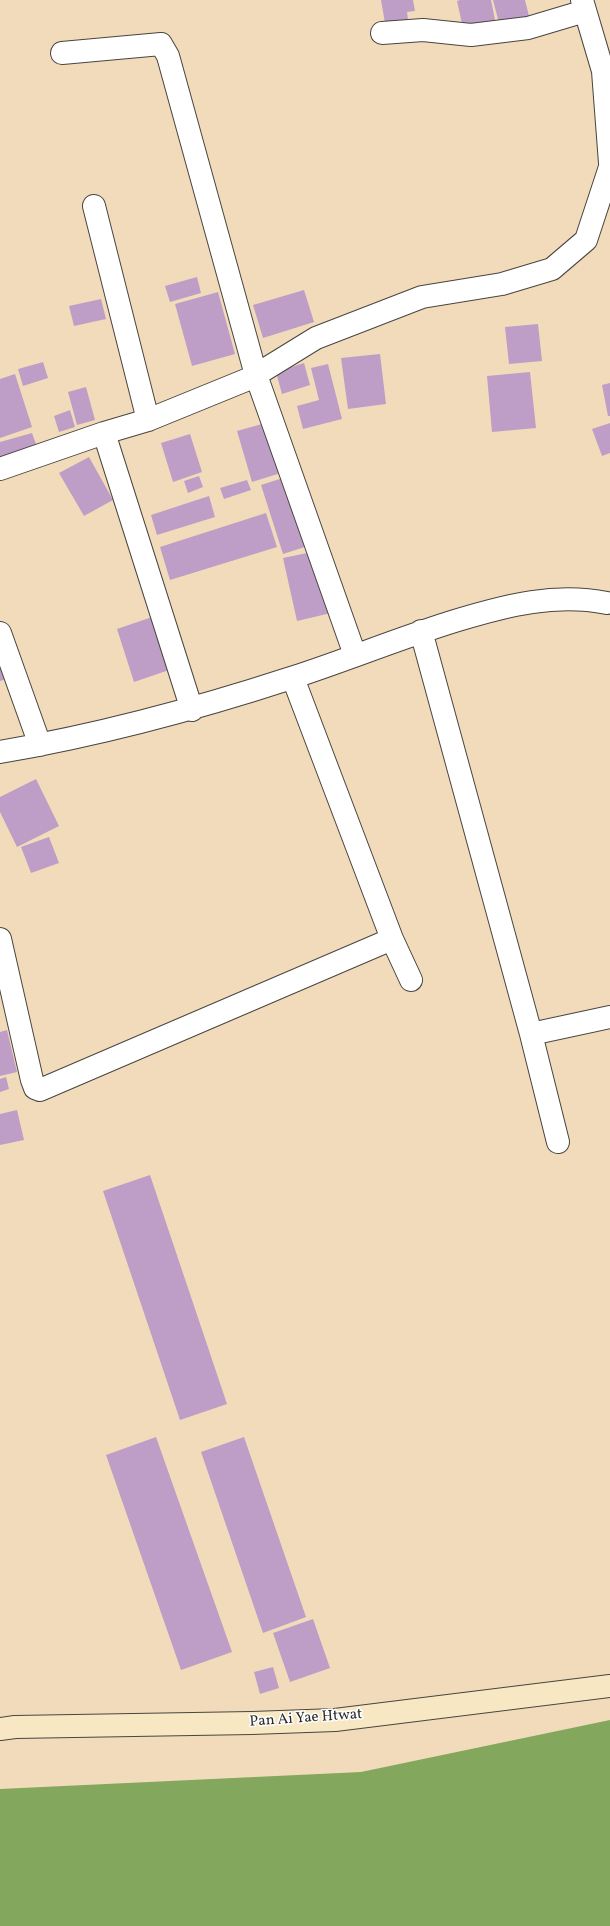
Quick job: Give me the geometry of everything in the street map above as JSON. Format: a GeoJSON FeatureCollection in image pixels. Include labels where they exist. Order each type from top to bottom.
{"type":"FeatureCollection","features":[{"type":"Feature","properties":{"kind":"street"},"geometry":{"type":"LineString","coordinates":[[382,33],[423,30],[470,35],[528,28],[583,6],[603,71],[610,163]]}},
{"type":"Feature","properties":{"kind":"street"},"geometry":{"type":"LineString","coordinates":[[62,53],[161,44],[168,56],[256,375],[355,655]]}},
{"type":"Feature","properties":{"kind":"street"},"geometry":{"type":"LineString","coordinates":[[0,469],[104,433],[148,420],[256,375],[316,338],[422,297],[502,284],[552,269],[586,240],[610,167]]}},
{"type":"Feature","properties":{"kind":"street"},"geometry":{"type":"LineString","coordinates":[[94,206],[148,420]]}},
{"type":"Feature","properties":{"kind":"street"},"geometry":{"type":"LineString","coordinates":[[104,433],[192,710]]}},
{"type":"Feature","properties":{"kind":"street"},"geometry":{"type":"LineString","coordinates":[[0,752],[40,745],[192,710],[293,678],[421,631],[508,605],[559,599],[588,599],[609,606]]}},
{"type":"Feature","properties":{"kind":"street"},"geometry":{"type":"LineString","coordinates":[[421,631],[532,1034],[558,1142]]}},
{"type":"Feature","properties":{"kind":"street"},"geometry":{"type":"LineString","coordinates":[[0,633],[40,745]]}},
{"type":"Feature","properties":{"kind":"street"},"geometry":{"type":"LineString","coordinates":[[293,678],[392,939],[411,980]]}},
{"type":"Feature","properties":{"kind":"street"},"geometry":{"type":"LineString","coordinates":[[0,938],[32,1080],[35,1088],[40,1090],[392,939]]}},
{"type":"Feature","properties":{"kind":"street"},"geometry":{"type":"LineString","coordinates":[[532,1034],[610,1017]]}},
{"type":"Feature","properties":{"kind":"street","name":"Pan Ai Yae Htwat"},"geometry":{"type":"LineString","coordinates":[[0,1729],[15,1727],[335,1720],[610,1686]]}},
{"type":"Feature","properties":{"kind":"green space"},"geometry":{"type":"Polygon","coordinates":[[[610,1720],[610,1926],[0,1926],[0,1789],[361,1772],[610,1720]]]}},
{"type":"Feature","properties":{"kind":"building"},"geometry":{"type":"Polygon","coordinates":[[[381,0],[413,0],[415,11],[407,12],[408,20],[385,23],[381,0]]]}},
{"type":"Feature","properties":{"kind":"building"},"geometry":{"type":"Polygon","coordinates":[[[491,0],[495,20],[463,28],[457,1],[491,0]]]}},
{"type":"Feature","properties":{"kind":"building"},"geometry":{"type":"Polygon","coordinates":[[[493,0],[525,0],[530,20],[500,27],[493,0]]]}},
{"type":"Feature","properties":{"kind":"building"},"geometry":{"type":"Polygon","coordinates":[[[197,277],[201,293],[170,302],[165,286],[197,277]]]}},
{"type":"Feature","properties":{"kind":"building"},"geometry":{"type":"Polygon","coordinates":[[[304,290],[314,322],[263,338],[253,305],[304,290]]]}},
{"type":"Feature","properties":{"kind":"building"},"geometry":{"type":"Polygon","coordinates":[[[218,292],[235,354],[192,366],[175,304],[218,292]]]}},
{"type":"Feature","properties":{"kind":"building"},"geometry":{"type":"Polygon","coordinates":[[[101,299],[106,319],[74,326],[69,306],[101,299]]]}},
{"type":"Feature","properties":{"kind":"building"},"geometry":{"type":"Polygon","coordinates":[[[538,324],[542,361],[509,364],[505,327],[538,324]]]}},
{"type":"Feature","properties":{"kind":"building"},"geometry":{"type":"Polygon","coordinates":[[[380,354],[386,404],[348,409],[341,358],[380,354]]]}},
{"type":"Feature","properties":{"kind":"building"},"geometry":{"type":"Polygon","coordinates":[[[43,362],[48,378],[23,386],[18,369],[43,362]]]}},
{"type":"Feature","properties":{"kind":"building"},"geometry":{"type":"Polygon","coordinates":[[[304,363],[310,385],[282,394],[276,372],[304,363]]]}},
{"type":"Feature","properties":{"kind":"building"},"geometry":{"type":"Polygon","coordinates":[[[328,364],[342,419],[303,429],[297,406],[319,400],[311,368],[328,364]]]}},
{"type":"Feature","properties":{"kind":"building"},"geometry":{"type":"Polygon","coordinates":[[[530,372],[536,428],[492,432],[487,376],[530,372]]]}},
{"type":"Feature","properties":{"kind":"building"},"geometry":{"type":"Polygon","coordinates":[[[15,374],[32,427],[0,438],[0,379],[15,374]]]}},
{"type":"Feature","properties":{"kind":"building"},"geometry":{"type":"Polygon","coordinates":[[[610,383],[610,416],[608,416],[602,385],[610,383]]]}},
{"type":"Feature","properties":{"kind":"building"},"geometry":{"type":"Polygon","coordinates":[[[86,387],[95,420],[77,425],[68,392],[86,387]]]}},
{"type":"Feature","properties":{"kind":"building"},"geometry":{"type":"Polygon","coordinates":[[[70,410],[75,427],[59,432],[54,416],[70,410]]]}},
{"type":"Feature","properties":{"kind":"building"},"geometry":{"type":"Polygon","coordinates":[[[269,422],[284,472],[252,482],[237,431],[269,422]]]}},
{"type":"Feature","properties":{"kind":"building"},"geometry":{"type":"Polygon","coordinates":[[[610,423],[610,453],[602,456],[592,429],[610,423]]]}},
{"type":"Feature","properties":{"kind":"building"},"geometry":{"type":"Polygon","coordinates":[[[32,433],[37,447],[0,458],[0,442],[32,433]]]}},
{"type":"Feature","properties":{"kind":"building"},"geometry":{"type":"Polygon","coordinates":[[[190,434],[202,472],[173,482],[161,443],[190,434]]]}},
{"type":"Feature","properties":{"kind":"building"},"geometry":{"type":"Polygon","coordinates":[[[89,457],[113,500],[84,516],[59,473],[89,457]]]}},
{"type":"Feature","properties":{"kind":"building"},"geometry":{"type":"Polygon","coordinates":[[[199,476],[203,487],[188,493],[184,481],[199,476]]]}},
{"type":"Feature","properties":{"kind":"building"},"geometry":{"type":"Polygon","coordinates":[[[289,476],[311,545],[283,554],[261,485],[289,476]]]}},
{"type":"Feature","properties":{"kind":"building"},"geometry":{"type":"Polygon","coordinates":[[[247,480],[251,490],[224,499],[220,488],[247,480]]]}},
{"type":"Feature","properties":{"kind":"building"},"geometry":{"type":"Polygon","coordinates":[[[209,496],[215,517],[157,535],[151,515],[209,496]]]}},
{"type":"Feature","properties":{"kind":"building"},"geometry":{"type":"Polygon","coordinates":[[[266,513],[277,547],[170,580],[160,547],[266,513]]]}},
{"type":"Feature","properties":{"kind":"building"},"geometry":{"type":"Polygon","coordinates":[[[317,551],[331,613],[297,621],[283,558],[317,551]]]}},
{"type":"Feature","properties":{"kind":"building"},"geometry":{"type":"Polygon","coordinates":[[[155,616],[172,669],[134,682],[117,629],[155,616]]]}},
{"type":"Feature","properties":{"kind":"building"},"geometry":{"type":"Polygon","coordinates":[[[0,651],[10,678],[0,681],[0,651]]]}},
{"type":"Feature","properties":{"kind":"building"},"geometry":{"type":"Polygon","coordinates":[[[36,779],[59,826],[17,847],[0,812],[0,797],[36,779]]]}},
{"type":"Feature","properties":{"kind":"building"},"geometry":{"type":"Polygon","coordinates":[[[49,837],[59,863],[31,873],[21,847],[49,837]]]}},
{"type":"Feature","properties":{"kind":"building"},"geometry":{"type":"Polygon","coordinates":[[[7,1030],[17,1072],[0,1076],[0,1032],[7,1030]]]}},
{"type":"Feature","properties":{"kind":"building"},"geometry":{"type":"Polygon","coordinates":[[[6,1077],[9,1089],[0,1092],[0,1079],[6,1077]]]}},
{"type":"Feature","properties":{"kind":"building"},"geometry":{"type":"Polygon","coordinates":[[[17,1110],[24,1140],[0,1145],[0,1114],[17,1110]]]}},
{"type":"Feature","properties":{"kind":"building"},"geometry":{"type":"Polygon","coordinates":[[[150,1175],[227,1404],[180,1420],[103,1191],[150,1175]]]}},
{"type":"Feature","properties":{"kind":"building"},"geometry":{"type":"Polygon","coordinates":[[[156,1437],[232,1652],[181,1670],[106,1455],[156,1437]]]}},
{"type":"Feature","properties":{"kind":"building"},"geometry":{"type":"Polygon","coordinates":[[[244,1437],[306,1617],[263,1633],[201,1452],[244,1437]]]}},
{"type":"Feature","properties":{"kind":"building"},"geometry":{"type":"Polygon","coordinates":[[[313,1619],[330,1668],[290,1682],[273,1633],[313,1619]]]}},
{"type":"Feature","properties":{"kind":"building"},"geometry":{"type":"Polygon","coordinates":[[[273,1667],[279,1688],[260,1694],[254,1672],[273,1667]]]}}]}
